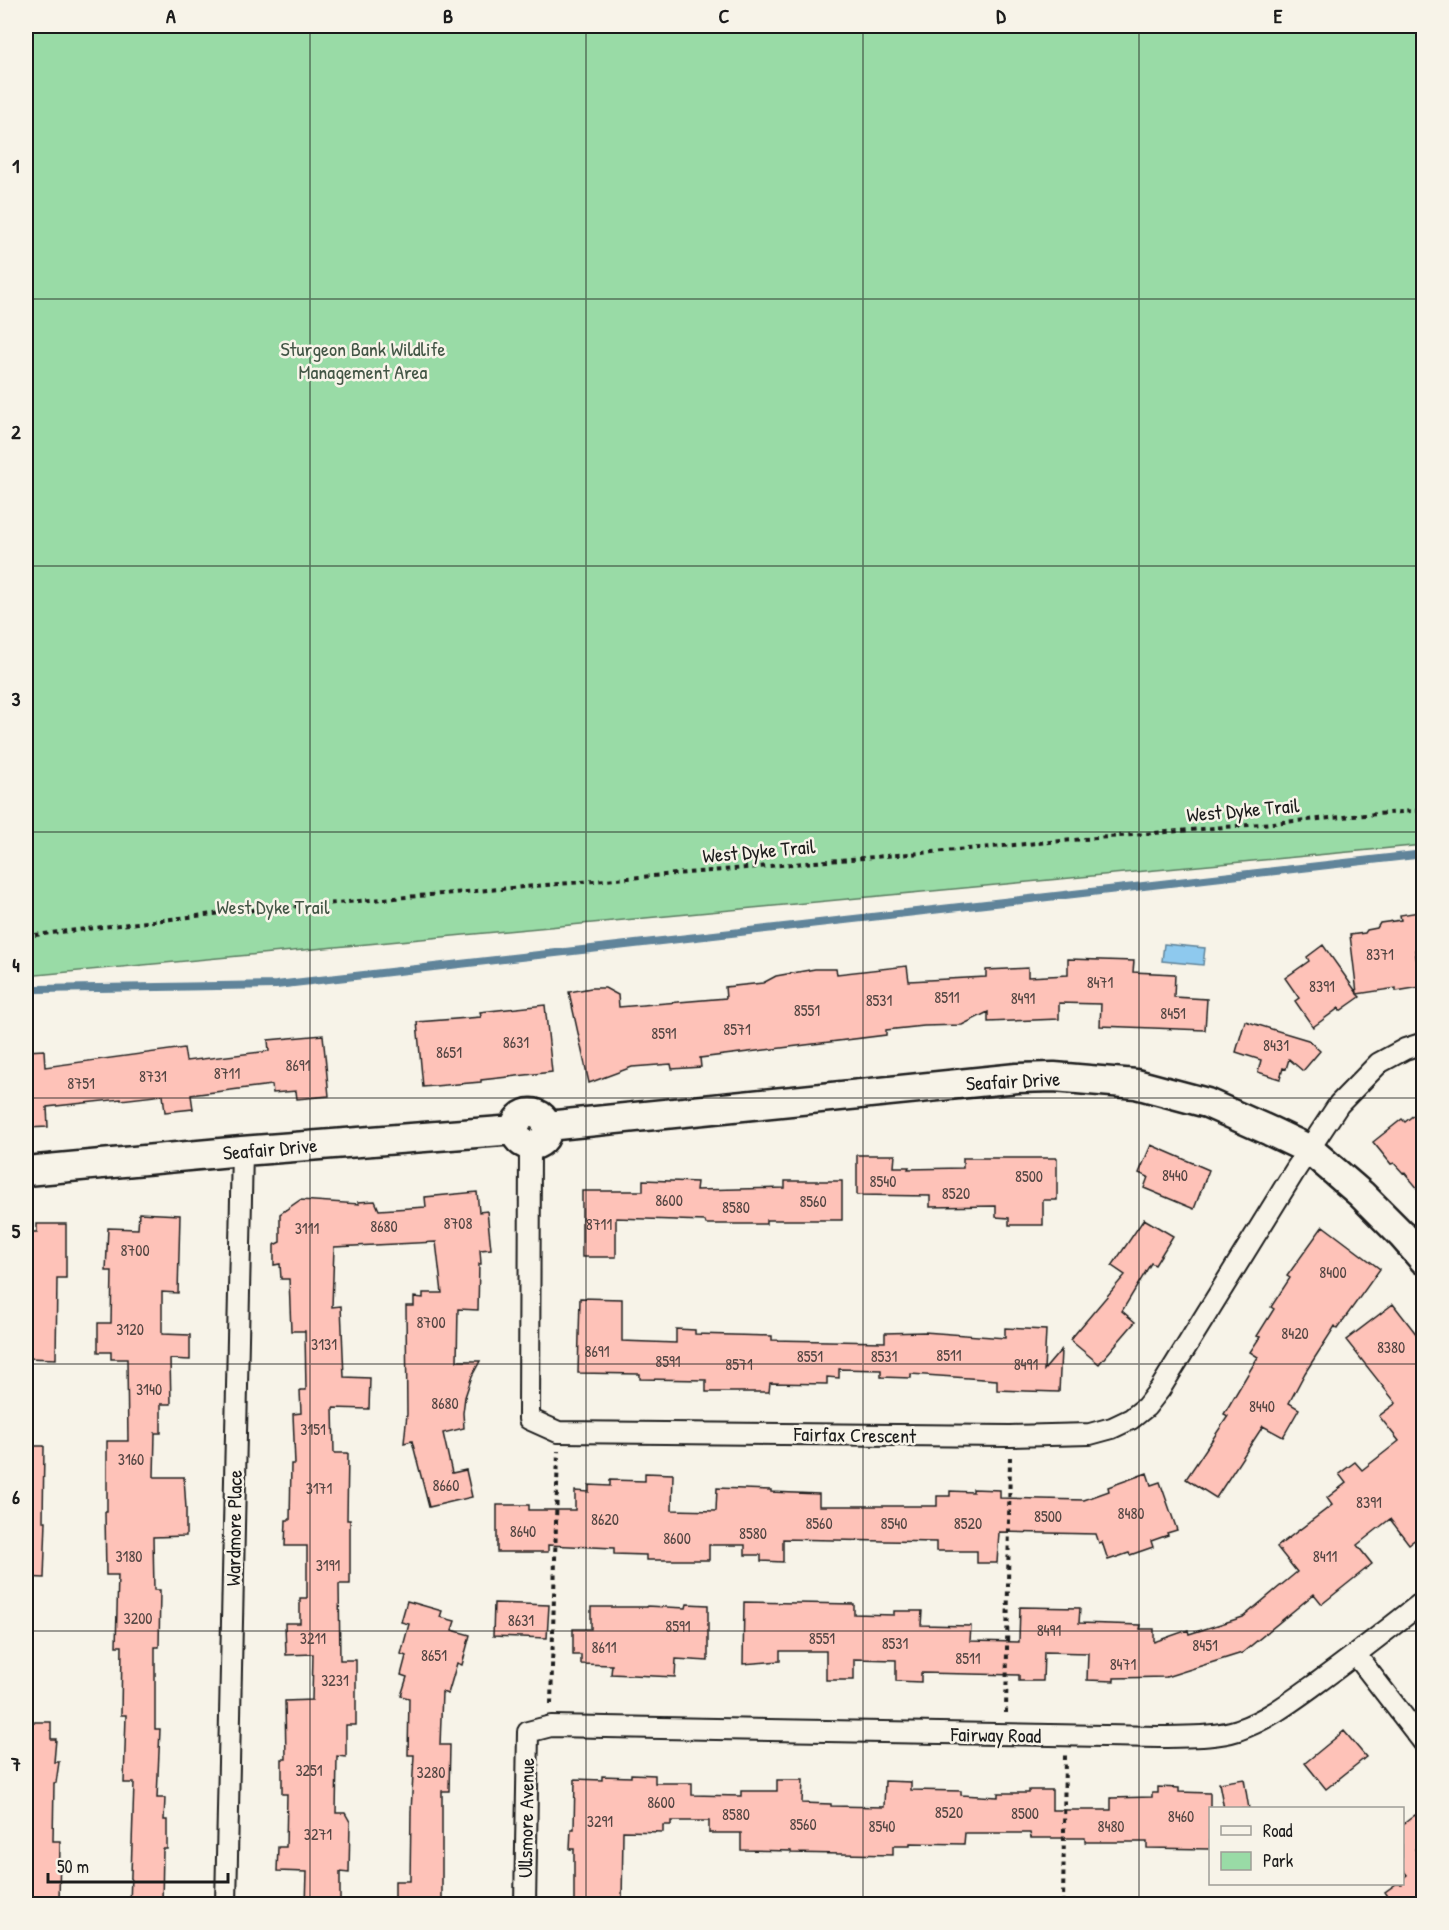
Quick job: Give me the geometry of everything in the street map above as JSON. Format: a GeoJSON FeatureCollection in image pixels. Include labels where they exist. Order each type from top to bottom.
{"type":"FeatureCollection","features":[{"type":"Feature","properties":{"kind":"street","name":"Fairfax Crescent"},"geometry":{"type":"LineString","coordinates":[[531,1134],[529,1419],[558,1432],[1010,1436],[1090,1434],[1112,1428],[1131,1419],[1146,1407],[1179,1359],[1339,1104],[1379,1064],[1405,1049],[1424,1043]]}},
{"type":"Feature","properties":{"kind":"street","name":"Seafair Drive"},"geometry":{"type":"LineString","coordinates":[[26,1171],[242,1151],[531,1134],[1005,1079],[1054,1077],[1136,1084],[1166,1091],[1207,1103],[1310,1150],[1360,1194],[1424,1260]]}},
{"type":"Feature","properties":{"kind":"street","name":"Wardmore Place"},"geometry":{"type":"LineString","coordinates":[[226,1905],[242,1151]]}},
{"type":"Feature","properties":{"kind":"street","name":"Fairway Road"},"geometry":{"type":"LineString","coordinates":[[528,1732],[551,1726],[1066,1736],[1204,1735],[1236,1730],[1262,1719],[1290,1702],[1356,1655],[1424,1601]]}},
{"type":"Feature","properties":{"kind":"street"},"geometry":{"type":"LineString","coordinates":[[1356,1655],[1424,1743]]}},
{"type":"Feature","properties":{"kind":"street","name":"Ullsmore Avenue"},"geometry":{"type":"LineString","coordinates":[[525,1905],[528,1732]]}},
{"type":"Feature","properties":{"kind":"path","name":"West Dyke Trail"},"geometry":{"type":"LineString","coordinates":[[26,936],[231,912],[1424,810]]}},
{"type":"Feature","properties":{"kind":"path"},"geometry":{"type":"LineString","coordinates":[[551,1726],[558,1432]]}},
{"type":"Feature","properties":{"kind":"path"},"geometry":{"type":"LineString","coordinates":[[1005,1735],[1010,1436]]}},
{"type":"Feature","properties":{"kind":"path"},"geometry":{"type":"LineString","coordinates":[[1063,1905],[1066,1736]]}},
{"type":"Feature","properties":{"kind":"green space","name":"Sturgeon Bank Wildlife Management Area"},"geometry":{"type":"Polygon","coordinates":[[[26,26],[1423,26],[1423,845],[26,976],[26,26]]]}},
{"type":"Feature","properties":{"kind":"water"},"geometry":{"type":"Polygon","coordinates":[[[1164,944],[1205,948],[1203,965],[1162,961],[1164,944]]]}},
{"type":"Feature","properties":{"kind":"building"},"geometry":{"type":"Polygon","coordinates":[[[1419,912],[1424,949],[1415,950],[1421,987],[1357,994],[1360,997],[1340,1011],[1339,1008],[1313,1027],[1295,1001],[1299,998],[1285,978],[1309,961],[1307,957],[1323,945],[1357,993],[1350,935],[1365,933],[1367,930],[1377,928],[1380,923],[1401,920],[1400,915],[1419,912]]]}},
{"type":"Feature","properties":{"kind":"building"},"geometry":{"type":"Polygon","coordinates":[[[1068,959],[1134,961],[1133,972],[1175,974],[1174,997],[1207,999],[1205,1030],[1100,1026],[1101,1004],[1059,1003],[1059,1019],[988,1022],[988,1012],[962,1025],[886,1030],[886,1035],[700,1058],[701,1067],[672,1069],[671,1064],[632,1067],[589,1083],[569,992],[605,988],[618,995],[619,1007],[726,998],[725,987],[763,983],[776,976],[815,969],[836,969],[837,974],[907,966],[909,981],[986,977],[986,970],[1028,968],[1028,977],[1068,975],[1068,959]]]}},
{"type":"Feature","properties":{"kind":"building"},"geometry":{"type":"Polygon","coordinates":[[[545,1005],[552,1072],[423,1087],[417,1022],[481,1017],[480,1012],[545,1005]]]}},
{"type":"Feature","properties":{"kind":"building"},"geometry":{"type":"Polygon","coordinates":[[[1245,1021],[1308,1040],[1320,1051],[1303,1071],[1289,1059],[1280,1079],[1258,1072],[1261,1060],[1236,1052],[1245,1021]]]}},
{"type":"Feature","properties":{"kind":"building"},"geometry":{"type":"Polygon","coordinates":[[[323,1035],[329,1096],[297,1099],[296,1091],[273,1093],[272,1085],[191,1095],[193,1109],[165,1112],[163,1095],[121,1099],[47,1107],[48,1127],[26,1128],[26,1051],[44,1050],[45,1067],[184,1048],[186,1061],[269,1051],[268,1040],[323,1035]]]}},
{"type":"Feature","properties":{"kind":"building"},"geometry":{"type":"Polygon","coordinates":[[[1415,1114],[1424,1124],[1424,1196],[1404,1172],[1394,1163],[1391,1164],[1373,1142],[1402,1119],[1405,1122],[1415,1114]]]}},
{"type":"Feature","properties":{"kind":"building"},"geometry":{"type":"Polygon","coordinates":[[[1151,1145],[1209,1170],[1194,1209],[1144,1188],[1148,1177],[1139,1173],[1151,1145]]]}},
{"type":"Feature","properties":{"kind":"building"},"geometry":{"type":"Polygon","coordinates":[[[857,1155],[895,1155],[894,1167],[909,1167],[908,1169],[963,1168],[963,1158],[1057,1158],[1057,1200],[1043,1200],[1043,1225],[1009,1225],[1009,1218],[996,1217],[996,1206],[930,1207],[930,1196],[857,1195],[857,1155]]]}},
{"type":"Feature","properties":{"kind":"building"},"geometry":{"type":"Polygon","coordinates":[[[643,1180],[697,1182],[696,1190],[785,1188],[785,1181],[842,1181],[842,1220],[766,1220],[766,1224],[706,1224],[705,1221],[616,1218],[616,1257],[582,1257],[582,1191],[643,1191],[643,1180]]]}},
{"type":"Feature","properties":{"kind":"building"},"geometry":{"type":"Polygon","coordinates":[[[477,1192],[479,1212],[487,1211],[491,1249],[480,1250],[478,1310],[458,1309],[457,1361],[480,1361],[465,1397],[464,1428],[443,1433],[452,1473],[466,1470],[472,1497],[429,1507],[412,1441],[404,1443],[407,1414],[406,1306],[414,1306],[414,1297],[423,1298],[423,1293],[442,1293],[436,1242],[334,1247],[332,1307],[341,1306],[344,1377],[370,1378],[369,1409],[333,1408],[334,1453],[348,1453],[347,1520],[350,1520],[350,1584],[339,1584],[340,1660],[356,1660],[356,1725],[346,1725],[346,1757],[337,1756],[336,1813],[345,1813],[350,1822],[349,1873],[340,1872],[340,1905],[306,1905],[307,1872],[277,1871],[278,1847],[286,1847],[287,1794],[282,1794],[282,1759],[286,1759],[285,1701],[312,1700],[313,1654],[286,1655],[285,1623],[300,1623],[300,1598],[307,1598],[307,1546],[285,1546],[286,1520],[290,1520],[291,1464],[295,1464],[293,1414],[301,1413],[300,1390],[306,1390],[305,1331],[291,1331],[289,1279],[281,1279],[280,1264],[274,1265],[274,1245],[280,1242],[280,1214],[300,1200],[359,1204],[358,1202],[375,1201],[379,1210],[426,1207],[425,1197],[477,1192]]]}},
{"type":"Feature","properties":{"kind":"building"},"geometry":{"type":"Polygon","coordinates":[[[139,1213],[180,1215],[178,1293],[162,1292],[162,1334],[190,1335],[190,1360],[170,1359],[171,1404],[161,1404],[161,1433],[155,1433],[154,1477],[184,1477],[186,1509],[186,1536],[153,1537],[154,1590],[160,1590],[159,1647],[155,1647],[155,1729],[160,1729],[157,1798],[165,1798],[164,1820],[167,1820],[167,1849],[163,1849],[162,1905],[130,1905],[134,1783],[124,1783],[126,1715],[121,1715],[122,1646],[116,1646],[118,1575],[106,1575],[105,1512],[107,1512],[107,1441],[128,1441],[127,1359],[111,1359],[111,1352],[98,1352],[98,1323],[111,1323],[112,1271],[106,1271],[108,1228],[138,1229],[139,1213]]]}},
{"type":"Feature","properties":{"kind":"building"},"geometry":{"type":"Polygon","coordinates":[[[1144,1219],[1173,1236],[1155,1265],[1151,1263],[1122,1311],[1135,1322],[1099,1364],[1070,1340],[1125,1275],[1112,1266],[1144,1219]]]}},
{"type":"Feature","properties":{"kind":"building"},"geometry":{"type":"Polygon","coordinates":[[[37,1224],[66,1224],[66,1278],[57,1278],[56,1359],[26,1358],[26,1232],[37,1232],[37,1224]]]}},
{"type":"Feature","properties":{"kind":"building"},"geometry":{"type":"Polygon","coordinates":[[[1323,1226],[1380,1269],[1337,1329],[1335,1326],[1305,1373],[1289,1403],[1299,1409],[1283,1437],[1263,1426],[1216,1498],[1186,1479],[1228,1416],[1224,1414],[1258,1357],[1250,1352],[1274,1309],[1271,1307],[1290,1278],[1287,1276],[1323,1226]]]}},
{"type":"Feature","properties":{"kind":"building"},"geometry":{"type":"Polygon","coordinates":[[[580,1298],[622,1299],[622,1341],[676,1343],[676,1329],[695,1330],[695,1334],[772,1336],[772,1340],[885,1342],[885,1333],[924,1332],[1005,1338],[1005,1328],[1046,1330],[1044,1370],[1061,1350],[1059,1392],[997,1390],[997,1380],[911,1374],[911,1378],[881,1377],[881,1370],[839,1369],[839,1378],[827,1377],[827,1384],[770,1383],[769,1392],[706,1392],[706,1380],[640,1379],[640,1374],[578,1373],[580,1298]]]}},
{"type":"Feature","properties":{"kind":"building"},"geometry":{"type":"Polygon","coordinates":[[[1393,1304],[1424,1344],[1424,1533],[1409,1544],[1390,1519],[1357,1545],[1372,1564],[1322,1604],[1314,1594],[1242,1653],[1166,1677],[1114,1678],[1114,1681],[1087,1680],[1088,1653],[1044,1652],[1043,1681],[1019,1681],[1019,1675],[921,1673],[921,1682],[896,1681],[896,1660],[854,1659],[854,1680],[826,1680],[826,1651],[780,1651],[780,1661],[743,1664],[744,1602],[854,1604],[854,1614],[894,1615],[894,1611],[922,1611],[921,1625],[971,1626],[970,1641],[1019,1642],[1020,1607],[1080,1608],[1079,1623],[1141,1625],[1140,1629],[1154,1629],[1154,1642],[1188,1630],[1189,1634],[1243,1617],[1297,1572],[1277,1547],[1332,1505],[1327,1498],[1346,1483],[1339,1474],[1355,1462],[1362,1470],[1399,1441],[1379,1416],[1396,1403],[1346,1340],[1393,1304]]]}},
{"type":"Feature","properties":{"kind":"building"},"geometry":{"type":"Polygon","coordinates":[[[26,1446],[44,1446],[43,1521],[46,1521],[44,1578],[26,1577],[26,1446]]]}},
{"type":"Feature","properties":{"kind":"building"},"geometry":{"type":"Polygon","coordinates":[[[645,1473],[673,1474],[672,1510],[716,1511],[717,1488],[819,1494],[819,1506],[937,1506],[937,1496],[950,1496],[950,1491],[973,1492],[973,1489],[1000,1490],[1000,1498],[1084,1500],[1109,1491],[1108,1487],[1147,1473],[1151,1485],[1160,1482],[1177,1530],[1151,1541],[1153,1547],[1108,1560],[1102,1542],[1099,1543],[1096,1534],[999,1532],[997,1563],[977,1563],[977,1551],[936,1551],[936,1542],[783,1539],[783,1562],[761,1561],[761,1555],[745,1555],[745,1545],[709,1545],[709,1560],[646,1560],[646,1555],[614,1554],[614,1548],[548,1545],[548,1552],[497,1552],[497,1505],[529,1505],[529,1510],[575,1510],[575,1491],[589,1492],[589,1485],[610,1486],[610,1480],[645,1481],[645,1473]]]}},
{"type":"Feature","properties":{"kind":"building"},"geometry":{"type":"Polygon","coordinates":[[[407,1601],[442,1611],[440,1617],[455,1621],[452,1630],[470,1635],[462,1665],[457,1663],[448,1694],[442,1692],[440,1745],[450,1745],[449,1791],[442,1791],[442,1905],[395,1905],[395,1881],[410,1881],[414,1755],[408,1755],[409,1698],[401,1696],[407,1677],[401,1675],[406,1656],[401,1654],[409,1624],[401,1622],[407,1601]]]}},
{"type":"Feature","properties":{"kind":"building"},"geometry":{"type":"Polygon","coordinates":[[[494,1603],[549,1605],[547,1638],[493,1636],[494,1603]]]}},
{"type":"Feature","properties":{"kind":"building"},"geometry":{"type":"Polygon","coordinates":[[[687,1604],[708,1605],[708,1661],[676,1659],[675,1677],[611,1674],[612,1665],[581,1664],[581,1655],[573,1655],[573,1629],[591,1629],[591,1607],[686,1608],[687,1604]]]}},
{"type":"Feature","properties":{"kind":"building"},"geometry":{"type":"Polygon","coordinates":[[[26,1722],[51,1722],[51,1739],[56,1739],[54,1762],[59,1762],[56,1783],[54,1783],[53,1841],[60,1841],[59,1905],[26,1905],[26,1722]]]}},
{"type":"Feature","properties":{"kind":"building"},"geometry":{"type":"Polygon","coordinates":[[[1344,1731],[1366,1757],[1326,1789],[1305,1763],[1344,1731]]]}},
{"type":"Feature","properties":{"kind":"building"},"geometry":{"type":"Polygon","coordinates":[[[631,1774],[655,1775],[655,1783],[692,1783],[692,1795],[741,1796],[741,1791],[777,1791],[777,1780],[803,1780],[802,1803],[831,1804],[831,1806],[884,1807],[885,1781],[911,1782],[911,1790],[961,1791],[961,1795],[998,1797],[998,1793],[1052,1790],[1052,1810],[1111,1810],[1111,1798],[1152,1797],[1152,1793],[1158,1793],[1158,1787],[1179,1788],[1179,1792],[1210,1793],[1209,1849],[1147,1848],[1147,1842],[1085,1842],[1085,1838],[1031,1838],[1030,1833],[965,1833],[964,1844],[910,1843],[910,1846],[893,1846],[893,1855],[791,1853],[791,1851],[741,1850],[741,1833],[709,1833],[709,1821],[671,1821],[671,1825],[663,1825],[663,1832],[623,1831],[622,1905],[574,1905],[574,1849],[570,1849],[571,1829],[574,1829],[575,1779],[602,1780],[602,1776],[631,1777],[631,1774]]]}},
{"type":"Feature","properties":{"kind":"building"},"geometry":{"type":"Polygon","coordinates":[[[1244,1779],[1249,1807],[1224,1807],[1219,1783],[1244,1779]]]}},
{"type":"Feature","properties":{"kind":"building"},"geometry":{"type":"Polygon","coordinates":[[[1415,1815],[1424,1826],[1424,1842],[1415,1849],[1424,1860],[1424,1905],[1394,1905],[1385,1892],[1395,1885],[1404,1885],[1404,1877],[1407,1875],[1404,1871],[1404,1823],[1415,1815]]]}},
{"type":"Feature","properties":{"kind":"waterway"},"geometry":{"type":"LineString","coordinates":[[26,990],[276,985],[1424,854]]}}]}
